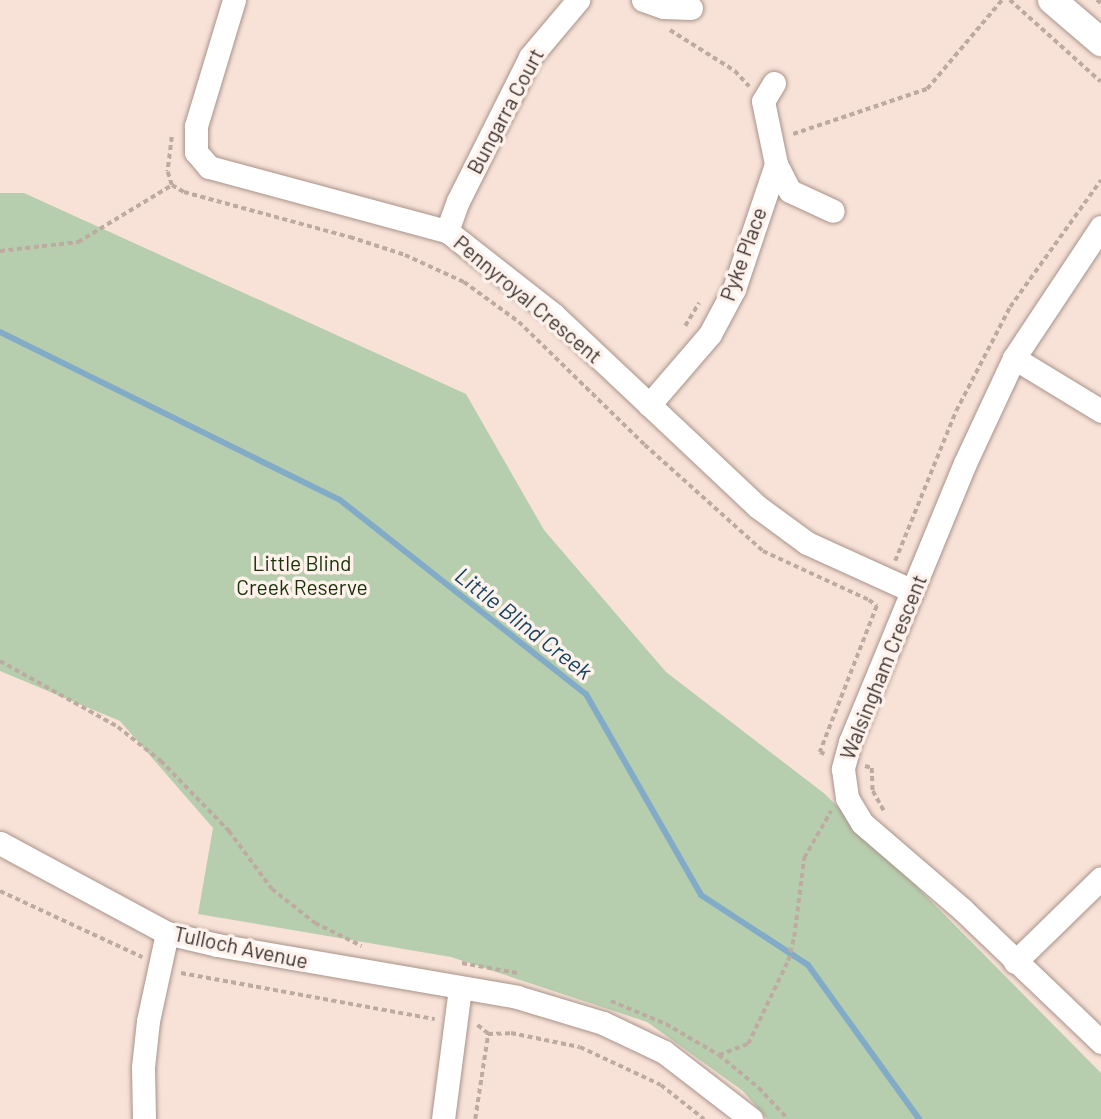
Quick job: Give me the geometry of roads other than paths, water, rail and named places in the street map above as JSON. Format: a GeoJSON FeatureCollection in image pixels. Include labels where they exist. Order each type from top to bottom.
{"type":"FeatureCollection","features":[{"type":"Feature","properties":{"kind":"street","name":"Pennyroyal Crescent"},"geometry":{"type":"LineString","coordinates":[[234,0],[195,127],[196,152],[209,167],[447,231],[553,314],[758,507],[807,543],[913,591]]}},
{"type":"Feature","properties":{"kind":"street","name":"Bungarra Court"},"geometry":{"type":"LineString","coordinates":[[447,231],[458,201],[530,57],[578,0]]}},
{"type":"Feature","properties":{"kind":"street"},"geometry":{"type":"LineString","coordinates":[[643,0],[663,7],[691,8]]}},
{"type":"Feature","properties":{"kind":"street"},"geometry":{"type":"LineString","coordinates":[[1052,0],[1101,43]]}},
{"type":"Feature","properties":{"kind":"street","name":"Pyke Place"},"geometry":{"type":"LineString","coordinates":[[768,92],[776,164],[790,191],[834,211]]}},
{"type":"Feature","properties":{"kind":"street","name":"Pyke Place"},"geometry":{"type":"LineString","coordinates":[[649,405],[710,334],[734,289],[776,164]]}},
{"type":"Feature","properties":{"kind":"street","name":"Walsingham Crescent"},"geometry":{"type":"LineString","coordinates":[[1101,227],[1014,358],[965,463],[844,761],[843,784],[847,798],[862,823],[963,911],[1101,1042]]}},
{"type":"Feature","properties":{"kind":"street"},"geometry":{"type":"LineString","coordinates":[[1014,358],[1101,411]]}},
{"type":"Feature","properties":{"kind":"street","name":"Tulloch Avenue"},"geometry":{"type":"LineString","coordinates":[[0,843],[167,933],[217,946],[517,997],[603,1023],[664,1052],[751,1119]]}},
{"type":"Feature","properties":{"kind":"street"},"geometry":{"type":"LineString","coordinates":[[1015,962],[1101,878]]}},
{"type":"Feature","properties":{"kind":"street"},"geometry":{"type":"LineString","coordinates":[[144,1119],[143,1067],[148,1021],[167,933]]}},
{"type":"Feature","properties":{"kind":"street"},"geometry":{"type":"LineString","coordinates":[[443,1119],[460,988]]}},
{"type":"Feature","properties":{"kind":"waterway","name":"Little Blind Creek"},"geometry":{"type":"LineString","coordinates":[[0,332],[340,500],[586,694],[701,895],[808,965],[919,1119]]}},
{"type":"Feature","properties":{"kind":"park label","name":"Little Blind Creek Reserve"},"geometry":{"type":"Point","coordinates":[302,575]}}]}
